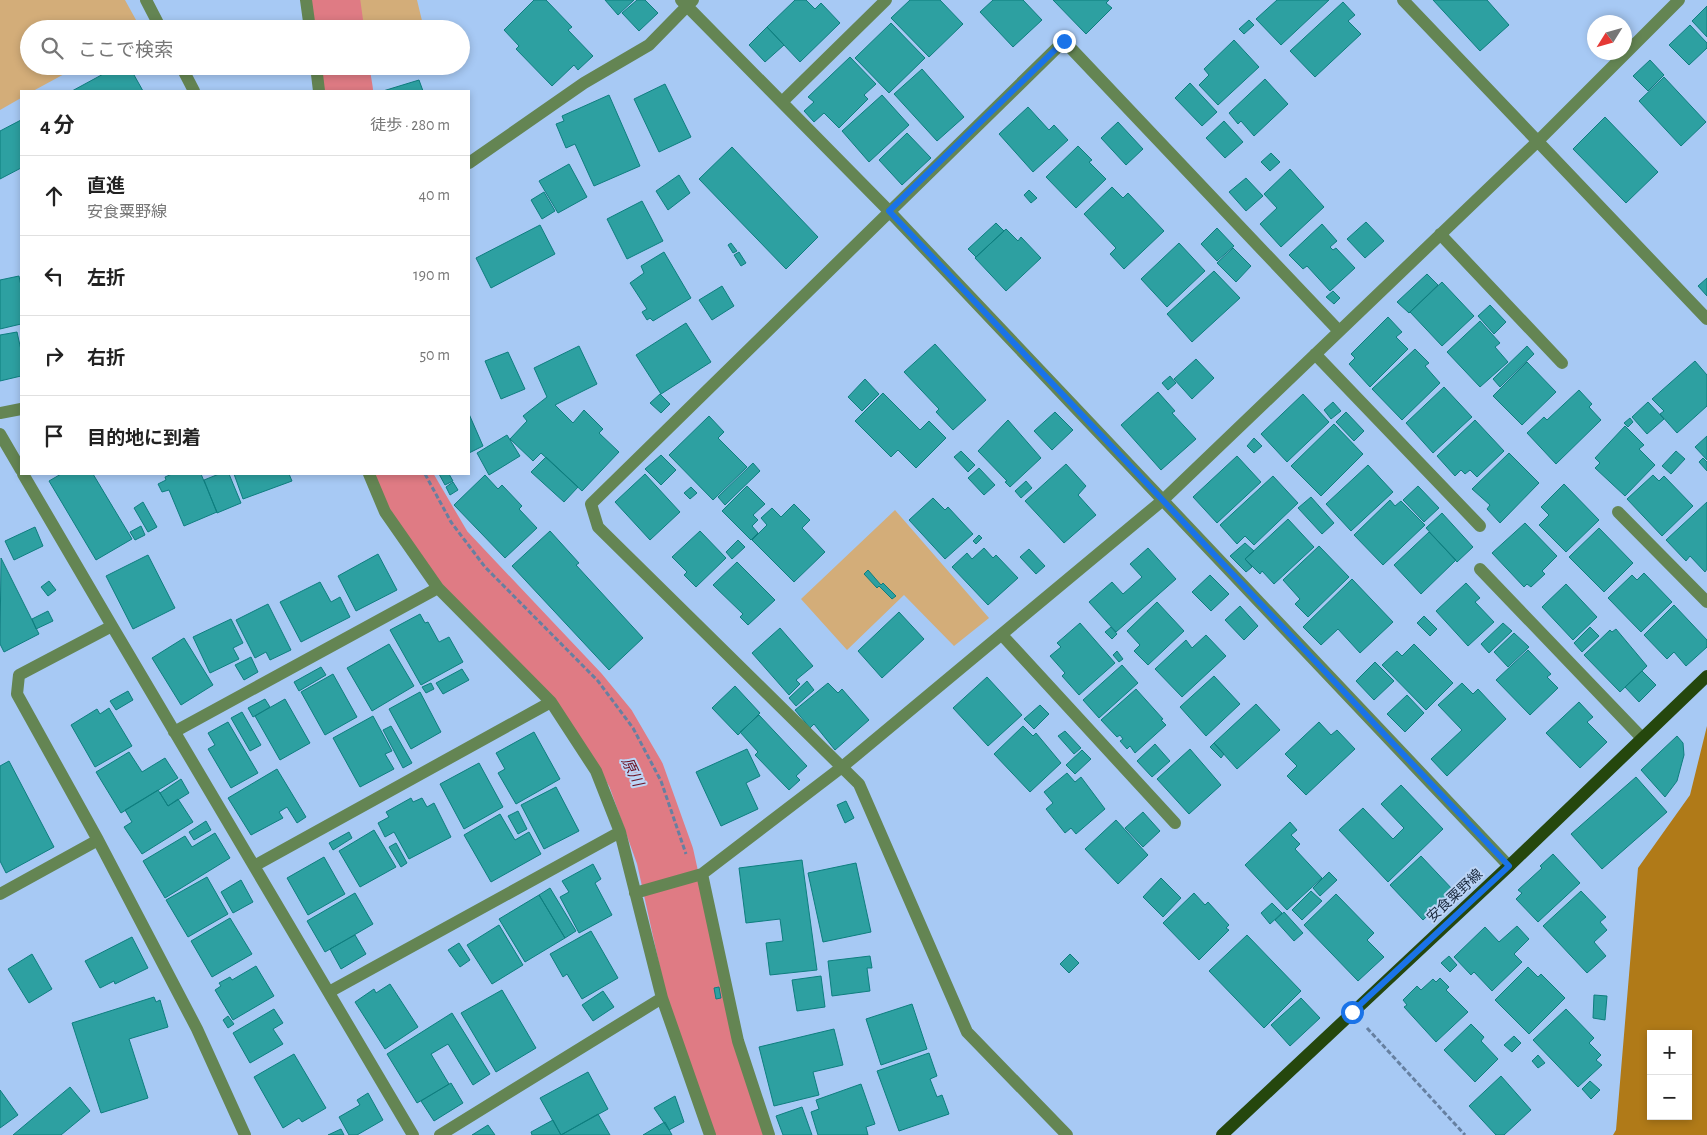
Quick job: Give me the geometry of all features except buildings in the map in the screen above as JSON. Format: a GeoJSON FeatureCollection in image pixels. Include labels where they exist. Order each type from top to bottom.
{"type":"FeatureCollection","features":[{"type":"Feature","properties":{"kind":"main road","name":"安食粟野線"},"geometry":{"type":"LineString","coordinates":[[1222,1135],[1509,866],[1707,676]]}},
{"type":"Feature","properties":{"kind":"street"},"geometry":{"type":"LineString","coordinates":[[146,0],[156,20]]}},
{"type":"Feature","properties":{"kind":"street"},"geometry":{"type":"LineString","coordinates":[[306,0],[309,20]]}},
{"type":"Feature","properties":{"kind":"street"},"geometry":{"type":"LineString","coordinates":[[782,102],[886,0]]}},
{"type":"Feature","properties":{"kind":"street"},"geometry":{"type":"LineString","coordinates":[[1403,0],[1707,319]]}},
{"type":"Feature","properties":{"kind":"street"},"geometry":{"type":"LineString","coordinates":[[635,893],[702,874],[842,767],[1163,500],[1537,142],[1679,0]]}},
{"type":"Feature","properties":{"kind":"street"},"geometry":{"type":"LineString","coordinates":[[470,163],[584,84],[649,45],[687,2],[889,211],[1509,866]]}},
{"type":"Feature","properties":{"kind":"street"},"geometry":{"type":"LineString","coordinates":[[1067,1135],[967,1032],[859,784],[598,527],[591,504],[1064,41],[1339,331]]}},
{"type":"Feature","properties":{"kind":"street"},"geometry":{"type":"LineString","coordinates":[[186,75],[193,90]]}},
{"type":"Feature","properties":{"kind":"street"},"geometry":{"type":"LineString","coordinates":[[317,75],[319,90]]}},
{"type":"Feature","properties":{"kind":"street"},"geometry":{"type":"LineString","coordinates":[[1440,234],[1562,363]]}},
{"type":"Feature","properties":{"kind":"street"},"geometry":{"type":"LineString","coordinates":[[1315,354],[1480,526]]}},
{"type":"Feature","properties":{"kind":"street"},"geometry":{"type":"LineString","coordinates":[[0,413],[20,409]]}},
{"type":"Feature","properties":{"kind":"street"},"geometry":{"type":"LineString","coordinates":[[0,434],[20,468]]}},
{"type":"Feature","properties":{"kind":"street"},"geometry":{"type":"LineString","coordinates":[[24,475],[413,1135]]}},
{"type":"Feature","properties":{"kind":"street"},"geometry":{"type":"LineString","coordinates":[[369,475],[385,512],[438,588],[551,702],[596,771],[620,832],[662,998],[710,1135]]}},
{"type":"Feature","properties":{"kind":"street"},"geometry":{"type":"LineString","coordinates":[[1618,512],[1707,602]]}},
{"type":"Feature","properties":{"kind":"street"},"geometry":{"type":"LineString","coordinates":[[1480,568],[1642,738]]}},
{"type":"Feature","properties":{"kind":"street"},"geometry":{"type":"LineString","coordinates":[[174,732],[438,588]]}},
{"type":"Feature","properties":{"kind":"street"},"geometry":{"type":"LineString","coordinates":[[112,626],[19,675],[18,694],[98,840],[197,1029],[245,1135]]}},
{"type":"Feature","properties":{"kind":"street"},"geometry":{"type":"LineString","coordinates":[[1002,635],[1175,823]]}},
{"type":"Feature","properties":{"kind":"street"},"geometry":{"type":"LineString","coordinates":[[254,866],[551,702]]}},
{"type":"Feature","properties":{"kind":"street"},"geometry":{"type":"LineString","coordinates":[[329,992],[620,832]]}},
{"type":"Feature","properties":{"kind":"street"},"geometry":{"type":"LineString","coordinates":[[0,894],[98,840]]}},
{"type":"Feature","properties":{"kind":"street"},"geometry":{"type":"LineString","coordinates":[[702,874],[738,1041],[769,1135]]}},
{"type":"Feature","properties":{"kind":"street"},"geometry":{"type":"LineString","coordinates":[[440,1135],[662,998]]}},
{"type":"Feature","properties":{"kind":"path"},"geometry":{"type":"LineString","coordinates":[[426,475],[451,522],[485,567],[598,681],[633,728],[661,781],[685,853],[702,874]]}},
{"type":"Feature","properties":{"kind":"path"},"geometry":{"type":"LineString","coordinates":[[1352,1012],[1465,1135]]}},
{"type":"Feature","properties":{"kind":"shaded area"},"geometry":{"type":"Polygon","coordinates":[[[0,0],[125,0],[136,20],[20,20],[20,75],[62,75],[35,90],[20,90],[20,99],[0,110],[0,0]]]}},
{"type":"Feature","properties":{"kind":"shaded area"},"geometry":{"type":"Polygon","coordinates":[[[353,0],[417,0],[422,20],[356,20],[353,0]]]}},
{"type":"Feature","properties":{"kind":"shaded area"},"geometry":{"type":"Polygon","coordinates":[[[895,510],[989,618],[954,646],[904,595],[847,650],[801,599],[895,510]]]}},
{"type":"Feature","properties":{"kind":"shaded area"},"geometry":{"type":"Polygon","coordinates":[[[1707,726],[1707,1135],[1613,1135],[1616,1130],[1638,868],[1690,795],[1707,726]]]}},
{"type":"Feature","properties":{"kind":"waterway","name":"原川"},"geometry":{"type":"LineString","coordinates":[[331,0],[334,20]]}},
{"type":"Feature","properties":{"kind":"waterway","name":"原川"},"geometry":{"type":"LineString","coordinates":[[341,75],[344,90]]}},
{"type":"Feature","properties":{"kind":"waterway","name":"原川"},"geometry":{"type":"LineString","coordinates":[[401,475],[444,549],[580,693],[608,727],[636,775],[665,856],[705,1037],[741,1135]]}},
{"type":"Feature","properties":{"kind":"route"},"geometry":{"type":"LineString","coordinates":[[1064,41],[889,211],[1509,866],[1352,1012]]}}]}
